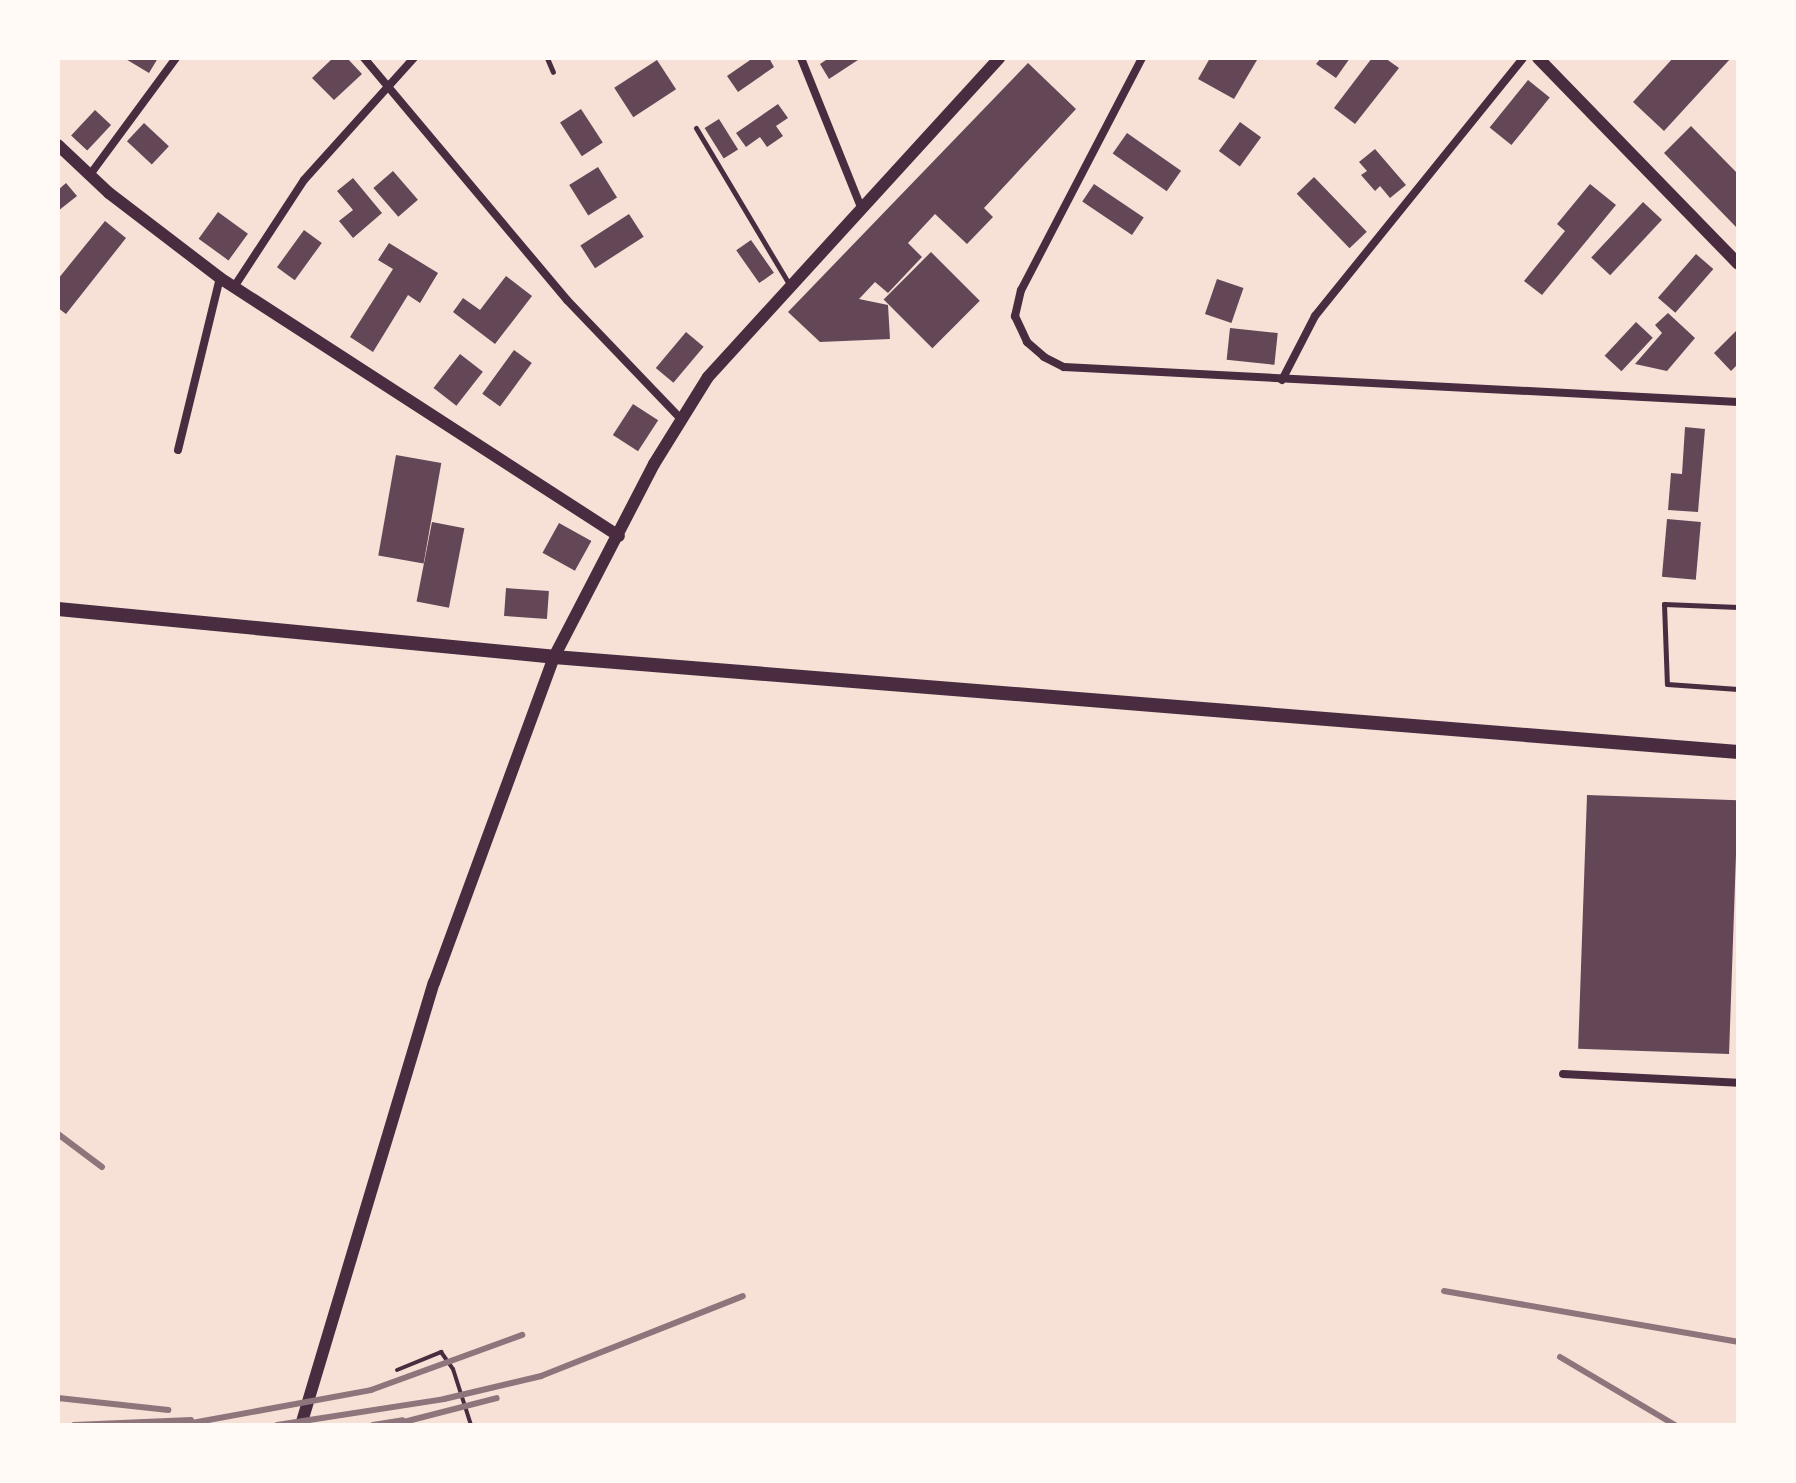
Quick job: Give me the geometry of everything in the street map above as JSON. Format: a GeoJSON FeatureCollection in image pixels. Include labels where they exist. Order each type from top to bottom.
{"type":"FeatureCollection","features":[{"type":"Feature","properties":{"kind":"main road"},"geometry":{"type":"LineString","coordinates":[[58,609],[554,657],[1738,752]]}},
{"type":"Feature","properties":{"kind":"street"},"geometry":{"type":"LineString","coordinates":[[89,176],[176,58]]}},
{"type":"Feature","properties":{"kind":"street"},"geometry":{"type":"LineString","coordinates":[[364,58],[567,300],[680,418]]}},
{"type":"Feature","properties":{"kind":"street"},"geometry":{"type":"LineString","coordinates":[[234,287],[304,180],[414,58]]}},
{"type":"Feature","properties":{"kind":"street"},"geometry":{"type":"LineString","coordinates":[[801,58],[861,207]]}},
{"type":"Feature","properties":{"kind":"street"},"geometry":{"type":"LineString","coordinates":[[1142,58],[1021,290],[1015,316],[1027,342],[1064,367],[1738,402]]}},
{"type":"Feature","properties":{"kind":"street"},"geometry":{"type":"LineString","coordinates":[[1282,380],[1315,316],[1523,58]]}},
{"type":"Feature","properties":{"kind":"street"},"geometry":{"type":"LineString","coordinates":[[1538,58],[1738,264]]}},
{"type":"Feature","properties":{"kind":"street"},"geometry":{"type":"LineString","coordinates":[[301,1425],[434,983],[554,657],[680,418],[708,377],[991,61]]}},
{"type":"Feature","properties":{"kind":"street"},"geometry":{"type":"LineString","coordinates":[[58,145],[89,176],[220,278],[619,536]]}},
{"type":"Feature","properties":{"kind":"street"},"geometry":{"type":"LineString","coordinates":[[178,450],[220,278]]}},
{"type":"Feature","properties":{"kind":"street"},"geometry":{"type":"LineString","coordinates":[[1563,1074],[1738,1083]]}},
{"type":"Feature","properties":{"kind":"lane"},"geometry":{"type":"LineString","coordinates":[[547,58],[553,72]]}},
{"type":"Feature","properties":{"kind":"lane"},"geometry":{"type":"LineString","coordinates":[[696,128],[789,285]]}},
{"type":"Feature","properties":{"kind":"lane"},"geometry":{"type":"LineString","coordinates":[[1738,607],[1664,604],[1667,684],[1738,689]]}},
{"type":"Feature","properties":{"kind":"path"},"geometry":{"type":"LineString","coordinates":[[397,1370],[441,1352],[453,1369],[471,1425]]}},
{"type":"Feature","properties":{"kind":"building"},"geometry":{"type":"Polygon","coordinates":[[[124,58],[158,58],[149,73],[124,58]]]}},
{"type":"Feature","properties":{"kind":"building"},"geometry":{"type":"Polygon","coordinates":[[[333,58],[347,58],[362,74],[334,100],[312,78],[333,58]]]}},
{"type":"Feature","properties":{"kind":"building"},"geometry":{"type":"Polygon","coordinates":[[[753,58],[769,58],[774,67],[738,92],[727,76],[753,58]]]}},
{"type":"Feature","properties":{"kind":"building"},"geometry":{"type":"Polygon","coordinates":[[[829,58],[861,58],[829,79],[820,64],[829,58]]]}},
{"type":"Feature","properties":{"kind":"building"},"geometry":{"type":"Polygon","coordinates":[[[1210,58],[1257,60],[1234,99],[1198,79],[1210,58]]]}},
{"type":"Feature","properties":{"kind":"building"},"geometry":{"type":"Polygon","coordinates":[[[1321,58],[1350,58],[1336,78],[1316,64],[1321,58]]]}},
{"type":"Feature","properties":{"kind":"building"},"geometry":{"type":"Polygon","coordinates":[[[1372,58],[1385,58],[1399,68],[1355,124],[1334,108],[1372,58]]]}},
{"type":"Feature","properties":{"kind":"building"},"geometry":{"type":"Polygon","coordinates":[[[1673,58],[1731,58],[1664,131],[1633,102],[1673,58]]]}},
{"type":"Feature","properties":{"kind":"building"},"geometry":{"type":"Polygon","coordinates":[[[657,60],[676,89],[633,117],[614,88],[657,60]]]}},
{"type":"Feature","properties":{"kind":"building"},"geometry":{"type":"Polygon","coordinates":[[[1028,63],[1076,109],[984,208],[993,217],[967,244],[935,214],[908,243],[922,257],[888,293],[875,282],[859,299],[888,305],[890,339],[820,342],[788,312],[1028,63]]]}},
{"type":"Feature","properties":{"kind":"building"},"geometry":{"type":"Polygon","coordinates":[[[1528,80],[1550,98],[1511,145],[1490,127],[1528,80]]]}},
{"type":"Feature","properties":{"kind":"building"},"geometry":{"type":"Polygon","coordinates":[[[778,104],[788,118],[776,126],[783,136],[767,147],[760,137],[746,147],[736,133],[778,104]]]}},
{"type":"Feature","properties":{"kind":"building"},"geometry":{"type":"Polygon","coordinates":[[[581,109],[603,143],[582,156],[560,123],[581,109]]]}},
{"type":"Feature","properties":{"kind":"building"},"geometry":{"type":"Polygon","coordinates":[[[95,110],[111,125],[87,151],[71,136],[95,110]]]}},
{"type":"Feature","properties":{"kind":"building"},"geometry":{"type":"Polygon","coordinates":[[[719,119],[738,150],[724,159],[705,128],[719,119]]]}},
{"type":"Feature","properties":{"kind":"building"},"geometry":{"type":"Polygon","coordinates":[[[1240,122],[1261,137],[1240,166],[1219,151],[1240,122]]]}},
{"type":"Feature","properties":{"kind":"building"},"geometry":{"type":"Polygon","coordinates":[[[144,123],[169,146],[152,164],[127,141],[144,123]]]}},
{"type":"Feature","properties":{"kind":"building"},"geometry":{"type":"Polygon","coordinates":[[[1691,126],[1738,174],[1738,229],[1664,153],[1691,126]]]}},
{"type":"Feature","properties":{"kind":"building"},"geometry":{"type":"Polygon","coordinates":[[[1127,133],[1181,171],[1167,191],[1113,153],[1127,133]]]}},
{"type":"Feature","properties":{"kind":"building"},"geometry":{"type":"Polygon","coordinates":[[[1375,149],[1406,185],[1390,198],[1380,186],[1375,191],[1361,175],[1367,171],[1359,162],[1375,149]]]}},
{"type":"Feature","properties":{"kind":"building"},"geometry":{"type":"Polygon","coordinates":[[[598,167],[617,198],[588,216],[569,185],[598,167]]]}},
{"type":"Feature","properties":{"kind":"building"},"geometry":{"type":"Polygon","coordinates":[[[393,171],[418,200],[398,217],[373,188],[393,171]]]}},
{"type":"Feature","properties":{"kind":"building"},"geometry":{"type":"Polygon","coordinates":[[[1314,177],[1367,232],[1350,248],[1297,194],[1314,177]]]}},
{"type":"Feature","properties":{"kind":"building"},"geometry":{"type":"Polygon","coordinates":[[[353,178],[382,213],[353,238],[339,221],[353,210],[337,191],[353,178]]]}},
{"type":"Feature","properties":{"kind":"building"},"geometry":{"type":"Polygon","coordinates":[[[66,183],[77,196],[58,211],[58,190],[66,183]]]}},
{"type":"Feature","properties":{"kind":"building"},"geometry":{"type":"Polygon","coordinates":[[[1094,184],[1144,218],[1132,235],[1082,201],[1094,184]]]}},
{"type":"Feature","properties":{"kind":"building"},"geometry":{"type":"Polygon","coordinates":[[[1590,184],[1616,205],[1542,295],[1524,281],[1565,231],[1557,224],[1590,184]]]}},
{"type":"Feature","properties":{"kind":"building"},"geometry":{"type":"Polygon","coordinates":[[[1643,202],[1662,220],[1610,275],[1591,258],[1643,202]]]}},
{"type":"Feature","properties":{"kind":"building"},"geometry":{"type":"Polygon","coordinates":[[[218,212],[248,234],[229,260],[199,239],[218,212]]]}},
{"type":"Feature","properties":{"kind":"building"},"geometry":{"type":"Polygon","coordinates":[[[629,214],[644,237],[595,268],[580,246],[629,214]]]}},
{"type":"Feature","properties":{"kind":"building"},"geometry":{"type":"Polygon","coordinates":[[[105,221],[126,238],[66,314],[58,308],[58,279],[105,221]]]}},
{"type":"Feature","properties":{"kind":"building"},"geometry":{"type":"Polygon","coordinates":[[[304,230],[322,243],[295,280],[277,267],[304,230]]]}},
{"type":"Feature","properties":{"kind":"building"},"geometry":{"type":"Polygon","coordinates":[[[751,240],[774,273],[759,283],[736,250],[751,240]]]}},
{"type":"Feature","properties":{"kind":"building"},"geometry":{"type":"Polygon","coordinates":[[[389,243],[438,273],[420,303],[408,295],[373,352],[350,337],[393,269],[378,260],[389,243]]]}},
{"type":"Feature","properties":{"kind":"building"},"geometry":{"type":"Polygon","coordinates":[[[931,252],[980,301],[932,348],[884,299],[931,252]]]}},
{"type":"Feature","properties":{"kind":"building"},"geometry":{"type":"Polygon","coordinates":[[[1696,254],[1713,269],[1675,313],[1658,298],[1696,254]]]}},
{"type":"Feature","properties":{"kind":"building"},"geometry":{"type":"Polygon","coordinates":[[[506,276],[532,296],[495,344],[453,312],[463,298],[480,310],[506,276]]]}},
{"type":"Feature","properties":{"kind":"building"},"geometry":{"type":"Polygon","coordinates":[[[1217,279],[1243,288],[1231,323],[1205,314],[1217,279]]]}},
{"type":"Feature","properties":{"kind":"building"},"geometry":{"type":"Polygon","coordinates":[[[1668,313],[1695,338],[1667,371],[1635,364],[1662,333],[1655,325],[1668,313]]]}},
{"type":"Feature","properties":{"kind":"building"},"geometry":{"type":"Polygon","coordinates":[[[1636,322],[1653,338],[1621,371],[1605,356],[1636,322]]]}},
{"type":"Feature","properties":{"kind":"building"},"geometry":{"type":"Polygon","coordinates":[[[1230,328],[1278,333],[1274,365],[1227,360],[1230,328]]]}},
{"type":"Feature","properties":{"kind":"building"},"geometry":{"type":"Polygon","coordinates":[[[1738,329],[1738,364],[1731,371],[1714,353],[1738,329]]]}},
{"type":"Feature","properties":{"kind":"building"},"geometry":{"type":"Polygon","coordinates":[[[686,332],[704,347],[673,383],[656,368],[686,332]]]}},
{"type":"Feature","properties":{"kind":"building"},"geometry":{"type":"Polygon","coordinates":[[[514,350],[532,363],[500,407],[482,394],[514,350]]]}},
{"type":"Feature","properties":{"kind":"building"},"geometry":{"type":"Polygon","coordinates":[[[460,354],[483,372],[456,406],[434,388],[460,354]]]}},
{"type":"Feature","properties":{"kind":"building"},"geometry":{"type":"Polygon","coordinates":[[[633,404],[658,420],[638,451],[613,435],[633,404]]]}},
{"type":"Feature","properties":{"kind":"building"},"geometry":{"type":"Polygon","coordinates":[[[1685,427],[1705,429],[1698,512],[1668,510],[1671,473],[1682,474],[1685,427]]]}},
{"type":"Feature","properties":{"kind":"building"},"geometry":{"type":"Polygon","coordinates":[[[396,455],[441,463],[424,563],[378,555],[396,455]]]}},
{"type":"Feature","properties":{"kind":"building"},"geometry":{"type":"Polygon","coordinates":[[[1667,519],[1701,522],[1696,580],[1662,577],[1667,519]]]}},
{"type":"Feature","properties":{"kind":"building"},"geometry":{"type":"Polygon","coordinates":[[[432,522],[464,528],[449,608],[417,602],[432,522]]]}},
{"type":"Feature","properties":{"kind":"building"},"geometry":{"type":"Polygon","coordinates":[[[559,523],[591,541],[575,571],[543,553],[559,523]]]}},
{"type":"Feature","properties":{"kind":"building"},"geometry":{"type":"Polygon","coordinates":[[[506,588],[549,591],[547,619],[504,616],[506,588]]]}},
{"type":"Feature","properties":{"kind":"building"},"geometry":{"type":"Polygon","coordinates":[[[1587,795],[1738,800],[1729,1054],[1578,1049],[1587,795]]]}},
{"type":"Feature","properties":{"kind":"railway"},"geometry":{"type":"LineString","coordinates":[[58,1134],[102,1167]]}},
{"type":"Feature","properties":{"kind":"railway"},"geometry":{"type":"LineString","coordinates":[[1444,1291],[1738,1342]]}},
{"type":"Feature","properties":{"kind":"railway"},"geometry":{"type":"LineString","coordinates":[[277,1425],[444,1399],[541,1376],[743,1296]]}},
{"type":"Feature","properties":{"kind":"railway"},"geometry":{"type":"LineString","coordinates":[[181,1425],[371,1390],[522,1335]]}},
{"type":"Feature","properties":{"kind":"railway"},"geometry":{"type":"LineString","coordinates":[[1560,1357],[1675,1425]]}},
{"type":"Feature","properties":{"kind":"railway"},"geometry":{"type":"LineString","coordinates":[[58,1398],[168,1410]]}},
{"type":"Feature","properties":{"kind":"railway"},"geometry":{"type":"LineString","coordinates":[[392,1425],[497,1398]]}},
{"type":"Feature","properties":{"kind":"railway"},"geometry":{"type":"LineString","coordinates":[[74,1425],[191,1420]]}},
{"type":"Feature","properties":{"kind":"railway"},"geometry":{"type":"LineString","coordinates":[[373,1425],[403,1420]]}}]}
